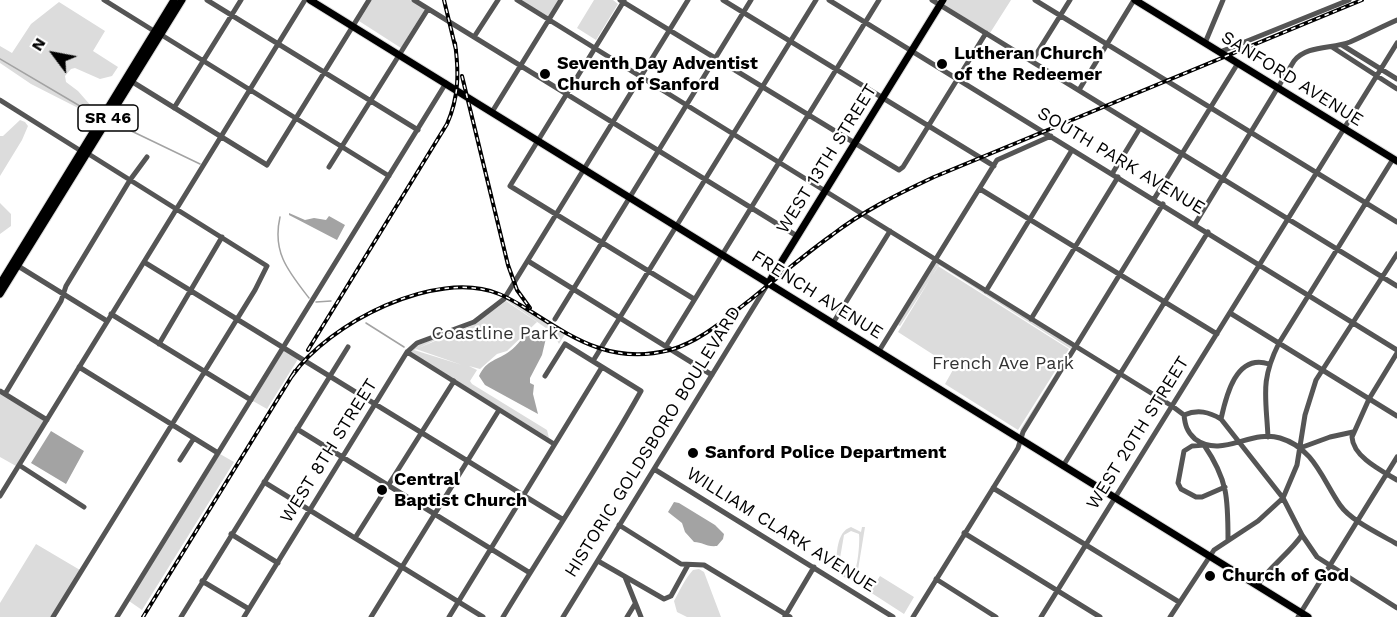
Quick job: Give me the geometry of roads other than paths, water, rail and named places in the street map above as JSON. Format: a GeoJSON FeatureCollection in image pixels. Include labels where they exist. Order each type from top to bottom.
{"type":"FeatureCollection","features":[{"type":"Feature","properties":{"kind":"main road","name":"SR 46"},"geometry":{"type":"LineString","coordinates":[[0,284],[150,50],[164,16],[174,0]]}},
{"type":"Feature","properties":{"kind":"main road","name":"SR 46"},"geometry":{"type":"LineString","coordinates":[[0,294],[76,171],[93,131],[157,33],[182,0]]}},
{"type":"Feature","properties":{"kind":"main road","name":"FRENCH AVENUE"},"geometry":{"type":"LineString","coordinates":[[310,0],[769,282],[1257,586],[1299,615],[1308,617]]}},
{"type":"Feature","properties":{"kind":"main road","name":"SANFORD AVENUE"},"geometry":{"type":"LineString","coordinates":[[1135,0],[1395,160]]}},
{"type":"Feature","properties":{"kind":"main road","name":"WEST 13TH STREET"},"geometry":{"type":"LineString","coordinates":[[769,282],[942,2]]}},
{"type":"Feature","properties":{"kind":"main road"},"geometry":{"type":"LineString","coordinates":[[18,266],[22,248]]}},
{"type":"Feature","properties":{"kind":"street"},"geometry":{"type":"LineString","coordinates":[[104,0],[389,176]]}},
{"type":"Feature","properties":{"kind":"street"},"geometry":{"type":"LineString","coordinates":[[117,8],[123,0]]}},
{"type":"Feature","properties":{"kind":"street"},"geometry":{"type":"LineString","coordinates":[[207,0],[418,130]]}},
{"type":"Feature","properties":{"kind":"street"},"geometry":{"type":"LineString","coordinates":[[174,108],[241,0]]}},
{"type":"Feature","properties":{"kind":"street"},"geometry":{"type":"LineString","coordinates":[[0,496],[305,0]]}},
{"type":"Feature","properties":{"kind":"street"},"geometry":{"type":"LineString","coordinates":[[131,81],[267,165],[369,0]]}},
{"type":"Feature","properties":{"kind":"street"},"geometry":{"type":"LineString","coordinates":[[414,0],[797,236]]}},
{"type":"Feature","properties":{"kind":"street"},"geometry":{"type":"LineString","coordinates":[[474,37],[498,0]]}},
{"type":"Feature","properties":{"kind":"street"},"geometry":{"type":"LineString","coordinates":[[517,0],[826,190],[1184,415],[1188,431],[1204,445],[1225,487],[1228,500],[1228,539]]}},
{"type":"Feature","properties":{"kind":"street"},"geometry":{"type":"LineString","coordinates":[[492,112],[561,0]]}},
{"type":"Feature","properties":{"kind":"street","name":"WEST 8TH STREET"},"geometry":{"type":"LineString","coordinates":[[244,617],[407,352],[417,343],[474,322],[504,299],[688,0]]}},
{"type":"Feature","properties":{"kind":"street"},"geometry":{"type":"LineString","coordinates":[[723,0],[994,166]]}},
{"type":"Feature","properties":{"kind":"street"},"geometry":{"type":"LineString","coordinates":[[555,320],[751,0]]}},
{"type":"Feature","properties":{"kind":"street"},"geometry":{"type":"LineString","coordinates":[[593,361],[816,0]]}},
{"type":"Feature","properties":{"kind":"street","name":"SOUTH PARK AVENUE"},"geometry":{"type":"LineString","coordinates":[[828,0],[1260,264],[1397,352]]}},
{"type":"Feature","properties":{"kind":"street"},"geometry":{"type":"LineString","coordinates":[[666,346],[879,0]]}},
{"type":"Feature","properties":{"kind":"street"},"geometry":{"type":"LineString","coordinates":[[932,0],[942,2],[986,33],[1397,286]]}},
{"type":"Feature","properties":{"kind":"street"},"geometry":{"type":"LineString","coordinates":[[1035,0],[1397,222]]}},
{"type":"Feature","properties":{"kind":"street"},"geometry":{"type":"LineString","coordinates":[[1032,61],[1070,0]]}},
{"type":"Feature","properties":{"kind":"street"},"geometry":{"type":"LineString","coordinates":[[1079,90],[1135,0]]}},
{"type":"Feature","properties":{"kind":"street"},"geometry":{"type":"LineString","coordinates":[[1205,43],[1224,0]]}},
{"type":"Feature","properties":{"kind":"street"},"geometry":{"type":"LineString","coordinates":[[1220,52],[1349,0]]}},
{"type":"Feature","properties":{"kind":"street"},"geometry":{"type":"LineString","coordinates":[[694,300],[510,186],[623,1],[898,170],[903,167],[986,33]]}},
{"type":"Feature","properties":{"kind":"street"},"geometry":{"type":"LineString","coordinates":[[329,167],[428,9]]}},
{"type":"Feature","properties":{"kind":"street"},"geometry":{"type":"LineString","coordinates":[[1195,224],[1300,54],[1342,45],[1397,20]]}},
{"type":"Feature","properties":{"kind":"street","name":"WEST 20TH STREET"},"geometry":{"type":"LineString","coordinates":[[1041,617],[1397,43]]}},
{"type":"Feature","properties":{"kind":"street"},"geometry":{"type":"LineString","coordinates":[[1342,45],[1397,79]]}},
{"type":"Feature","properties":{"kind":"street"},"geometry":{"type":"LineString","coordinates":[[1332,48],[1397,89]]}},
{"type":"Feature","properties":{"kind":"street"},"geometry":{"type":"LineString","coordinates":[[1154,199],[1238,63]]}},
{"type":"Feature","properties":{"kind":"street"},"geometry":{"type":"LineString","coordinates":[[117,617],[446,83]]}},
{"type":"Feature","properties":{"kind":"street"},"geometry":{"type":"LineString","coordinates":[[0,100],[267,266],[255,290],[52,617]]}},
{"type":"Feature","properties":{"kind":"street"},"geometry":{"type":"LineString","coordinates":[[1112,174],[1140,128]]}},
{"type":"Feature","properties":{"kind":"street"},"geometry":{"type":"LineString","coordinates":[[879,351],[994,166],[1001,158],[1051,136]]}},
{"type":"Feature","properties":{"kind":"street"},"geometry":{"type":"LineString","coordinates":[[986,291],[1072,150]]}},
{"type":"Feature","properties":{"kind":"street"},"geometry":{"type":"LineString","coordinates":[[47,420],[2,392],[64,294],[66,286],[130,180],[147,157]]}},
{"type":"Feature","properties":{"kind":"street"},"geometry":{"type":"LineString","coordinates":[[1268,436],[1264,385],[1269,364],[1278,343],[1395,160]]}},
{"type":"Feature","properties":{"kind":"street"},"geometry":{"type":"LineString","coordinates":[[1031,319],[1118,177]]}},
{"type":"Feature","properties":{"kind":"street"},"geometry":{"type":"LineString","coordinates":[[980,189],[1217,334]]}},
{"type":"Feature","properties":{"kind":"street"},"geometry":{"type":"LineString","coordinates":[[913,617],[1018,448],[1023,432],[1163,204]]}},
{"type":"Feature","properties":{"kind":"street"},"geometry":{"type":"LineString","coordinates":[[833,323],[890,231]]}},
{"type":"Feature","properties":{"kind":"street"},"geometry":{"type":"LineString","coordinates":[[1063,466],[1208,232]]}},
{"type":"Feature","properties":{"kind":"street"},"geometry":{"type":"LineString","coordinates":[[159,344],[222,237]]}},
{"type":"Feature","properties":{"kind":"street"},"geometry":{"type":"LineString","coordinates":[[1170,617],[1208,556],[1228,539],[1258,521],[1283,498],[1294,472],[1309,398],[1316,380],[1397,254]]}},
{"type":"Feature","properties":{"kind":"street"},"geometry":{"type":"LineString","coordinates":[[528,261],[712,375]]}},
{"type":"Feature","properties":{"kind":"street"},"geometry":{"type":"LineString","coordinates":[[144,262],[562,519]]}},
{"type":"Feature","properties":{"kind":"street"},"geometry":{"type":"LineString","coordinates":[[18,266],[107,321]]}},
{"type":"Feature","properties":{"kind":"street","name":"HISTORIC GOLDSBORO BOULEVARD"},"geometry":{"type":"LineString","coordinates":[[563,617],[769,282]]}},
{"type":"Feature","properties":{"kind":"street"},"geometry":{"type":"LineString","coordinates":[[1230,313],[1397,416]]}},
{"type":"Feature","properties":{"kind":"street"},"geometry":{"type":"LineString","coordinates":[[111,314],[251,400]]}},
{"type":"Feature","properties":{"kind":"street"},"geometry":{"type":"LineString","coordinates":[[503,617],[642,391],[565,344],[545,376]]}},
{"type":"Feature","properties":{"kind":"street"},"geometry":{"type":"LineString","coordinates":[[181,617],[348,347]]}},
{"type":"Feature","properties":{"kind":"street"},"geometry":{"type":"LineString","coordinates":[[407,352],[554,444]]}},
{"type":"Feature","properties":{"kind":"street"},"geometry":{"type":"LineString","coordinates":[[1397,352],[1369,399],[1353,432],[1352,442],[1361,454],[1397,480]]}},
{"type":"Feature","properties":{"kind":"street"},"geometry":{"type":"LineString","coordinates":[[1221,419],[1228,390],[1237,375],[1247,366],[1258,362],[1269,364]]}},
{"type":"Feature","properties":{"kind":"street"},"geometry":{"type":"LineString","coordinates":[[449,617],[602,367]]}},
{"type":"Feature","properties":{"kind":"street"},"geometry":{"type":"LineString","coordinates":[[79,368],[218,453]]}},
{"type":"Feature","properties":{"kind":"street"},"geometry":{"type":"LineString","coordinates":[[355,538],[454,381]]}},
{"type":"Feature","properties":{"kind":"street"},"geometry":{"type":"LineString","coordinates":[[371,617],[499,410]]}},
{"type":"Feature","properties":{"kind":"street"},"geometry":{"type":"LineString","coordinates":[[1184,415],[1203,412],[1211,413],[1221,419],[1283,498],[1302,535],[1317,557],[1397,608]]}},
{"type":"Feature","properties":{"kind":"street"},"geometry":{"type":"LineString","coordinates":[[297,429],[530,573]]}},
{"type":"Feature","properties":{"kind":"street"},"geometry":{"type":"LineString","coordinates":[[1300,448],[1330,437],[1353,432]]}},
{"type":"Feature","properties":{"kind":"street"},"geometry":{"type":"LineString","coordinates":[[1225,487],[1202,497],[1196,497],[1181,489],[1178,483],[1184,451],[1192,446],[1219,447],[1268,436],[1280,438],[1300,448],[1320,469],[1340,505],[1358,520],[1397,544]]}},
{"type":"Feature","properties":{"kind":"street"},"geometry":{"type":"LineString","coordinates":[[180,460],[194,438]]}},
{"type":"Feature","properties":{"kind":"street"},"geometry":{"type":"LineString","coordinates":[[1299,615],[1397,457]]}},
{"type":"Feature","properties":{"kind":"street"},"geometry":{"type":"LineString","coordinates":[[19,465],[84,507]]}},
{"type":"Feature","properties":{"kind":"street","name":"WILLIAM CLARK AVENUE"},"geometry":{"type":"LineString","coordinates":[[654,469],[893,617]]}},
{"type":"Feature","properties":{"kind":"street"},"geometry":{"type":"LineString","coordinates":[[264,482],[483,617]]}},
{"type":"Feature","properties":{"kind":"street"},"geometry":{"type":"LineString","coordinates":[[993,488],[1179,602]]}},
{"type":"Feature","properties":{"kind":"street"},"geometry":{"type":"LineString","coordinates":[[619,525],[681,564],[704,565],[787,616],[814,567]]}},
{"type":"Feature","properties":{"kind":"street"},"geometry":{"type":"LineString","coordinates":[[964,533],[1100,617]]}},
{"type":"Feature","properties":{"kind":"street"},"geometry":{"type":"LineString","coordinates":[[231,534],[278,563]]}},
{"type":"Feature","properties":{"kind":"street"},"geometry":{"type":"LineString","coordinates":[[1257,586],[1302,535]]}},
{"type":"Feature","properties":{"kind":"street"},"geometry":{"type":"LineString","coordinates":[[598,561],[625,578],[667,598],[671,596],[688,565]]}},
{"type":"Feature","properties":{"kind":"street"},"geometry":{"type":"LineString","coordinates":[[625,578],[641,617]]}},
{"type":"Feature","properties":{"kind":"street"},"geometry":{"type":"LineString","coordinates":[[936,579],[996,617]]}},
{"type":"Feature","properties":{"kind":"street"},"geometry":{"type":"LineString","coordinates":[[202,581],[249,609]]}},
{"type":"Feature","properties":{"kind":"street"},"geometry":{"type":"LineString","coordinates":[[627,617],[635,604]]}},
{"type":"Feature","properties":{"kind":"waterway"},"geometry":{"type":"LineString","coordinates":[[0,59],[99,115]]}},
{"type":"Feature","properties":{"kind":"waterway"},"geometry":{"type":"LineString","coordinates":[[121,126],[200,164]]}},
{"type":"Feature","properties":{"kind":"waterway"},"geometry":{"type":"LineString","coordinates":[[280,217],[278,229],[280,251],[288,270],[309,298]]}},
{"type":"Feature","properties":{"kind":"waterway"},"geometry":{"type":"LineString","coordinates":[[316,302],[331,301]]}},
{"type":"Feature","properties":{"kind":"waterway"},"geometry":{"type":"LineString","coordinates":[[366,323],[404,347]]}},
{"type":"Feature","properties":{"kind":"railway"},"geometry":{"type":"LineString","coordinates":[[444,0],[456,50]]}},
{"type":"Feature","properties":{"kind":"railway"},"geometry":{"type":"LineString","coordinates":[[292,376],[309,356],[331,337],[357,320],[386,305],[445,288],[474,288],[499,294],[598,348],[632,354],[650,354],[670,350],[692,341],[722,322],[844,226],[894,196],[934,177],[1362,0]]}},
{"type":"Feature","properties":{"kind":"railway"},"geometry":{"type":"LineString","coordinates":[[308,350],[447,124],[454,104],[457,84],[455,43]]}},
{"type":"Feature","properties":{"kind":"railway"},"geometry":{"type":"LineString","coordinates":[[462,76],[508,265],[517,290],[530,308]]}},
{"type":"Feature","properties":{"kind":"railway"},"geometry":{"type":"LineString","coordinates":[[143,617],[295,371]]}},
{"type":"Feature","properties":{"kind":"place","name":"Lutheran Church of the Redeemer"},"geometry":{"type":"Point","coordinates":[942,64]}},
{"type":"Feature","properties":{"kind":"place","name":"Seventh Day Adventist Church of Sanford"},"geometry":{"type":"Point","coordinates":[545,74]}},
{"type":"Feature","properties":{"kind":"place","name":"Sanford Police Department"},"geometry":{"type":"Point","coordinates":[693,453]}},
{"type":"Feature","properties":{"kind":"place","name":"Central Baptist Church"},"geometry":{"type":"Point","coordinates":[382,490]}},
{"type":"Feature","properties":{"kind":"place","name":"Church of God"},"geometry":{"type":"Point","coordinates":[1210,576]}},
{"type":"Feature","properties":{"kind":"park label","name":"Coastline Park"},"geometry":{"type":"Point","coordinates":[495,334]}},
{"type":"Feature","properties":{"kind":"park label","name":"French Ave Park"},"geometry":{"type":"Point","coordinates":[1003,364]}}]}
